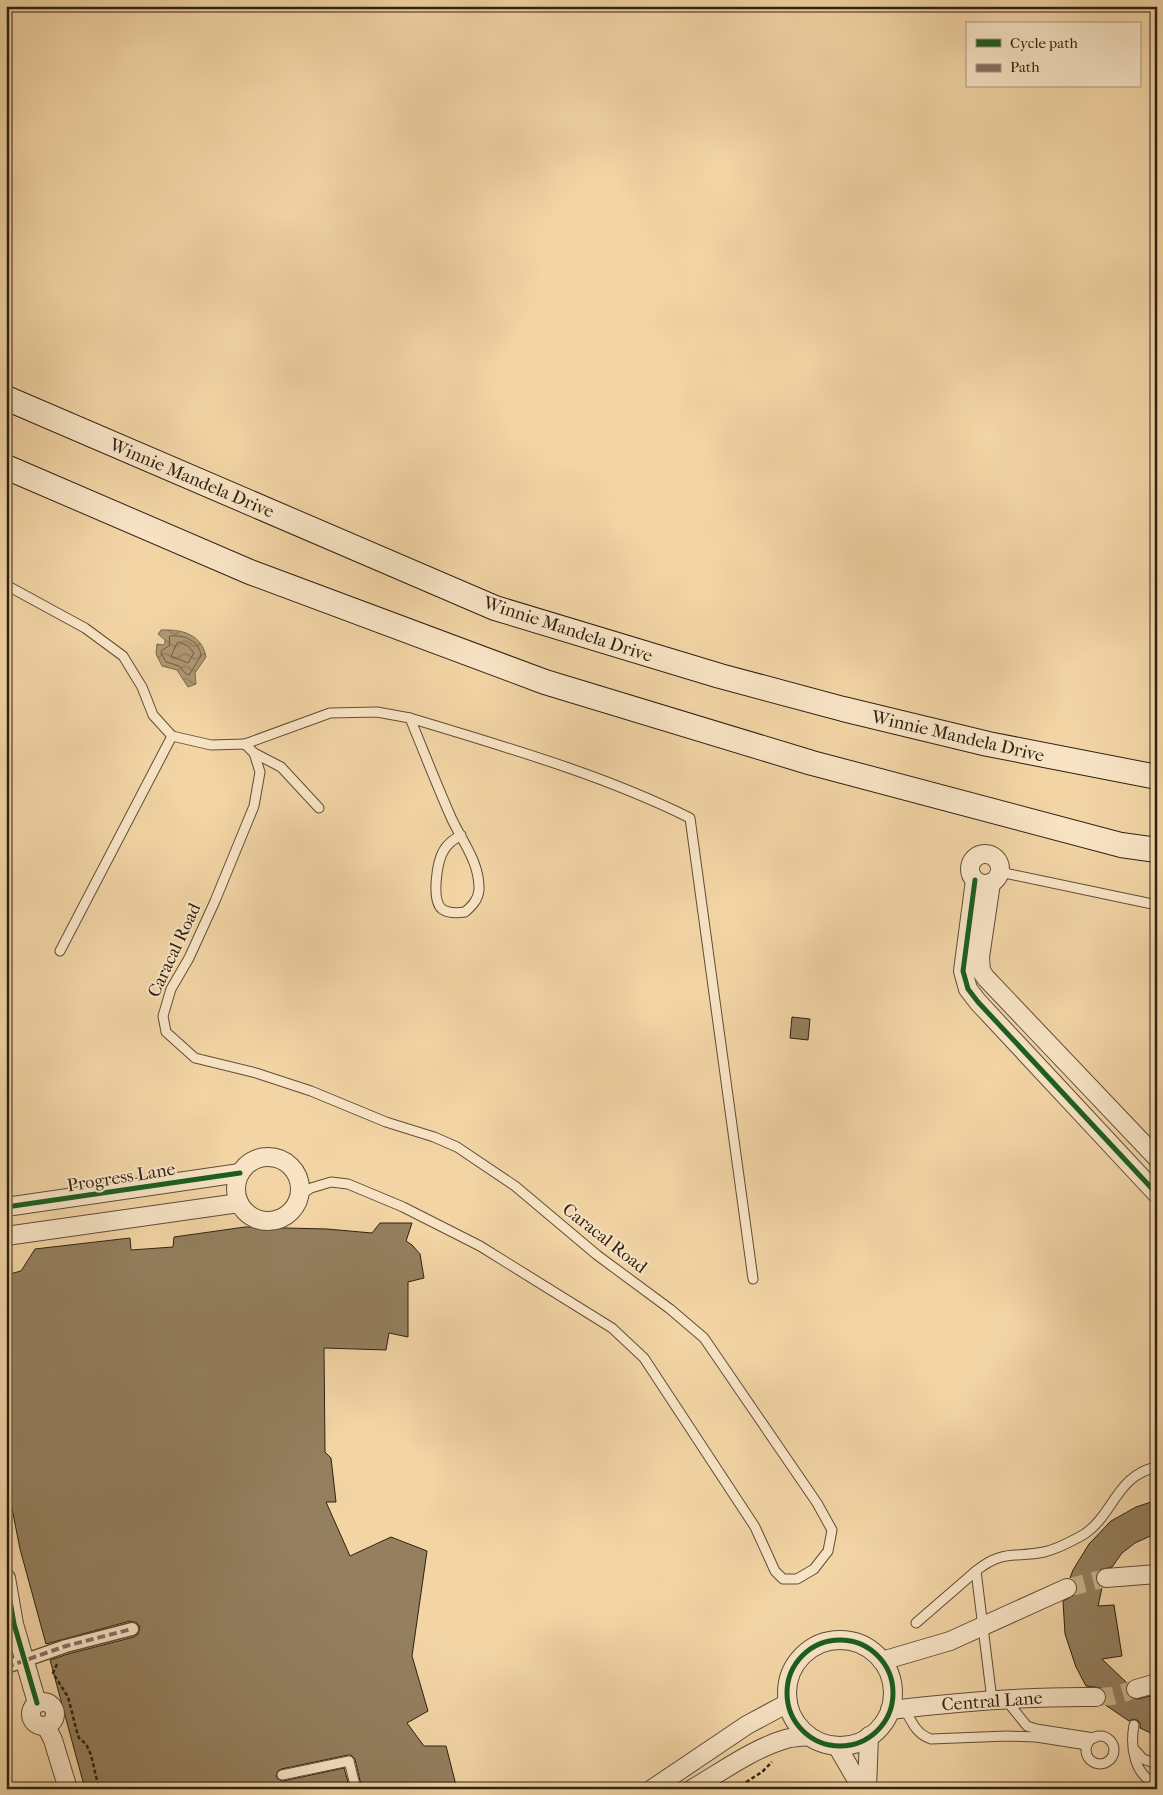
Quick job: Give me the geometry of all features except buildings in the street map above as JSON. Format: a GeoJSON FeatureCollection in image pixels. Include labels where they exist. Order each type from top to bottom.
{"type":"FeatureCollection","features":[{"type":"Feature","properties":{"kind":"main road","name":"Winnie Mandela Drive"},"geometry":{"type":"LineString","coordinates":[[6,398],[495,608],[720,676],[842,709],[988,744],[1157,777]]}},
{"type":"Feature","properties":{"kind":"main road"},"geometry":{"type":"LineString","coordinates":[[6,467],[250,572],[544,682],[812,763],[1121,845],[1157,850]]}},
{"type":"Feature","properties":{"kind":"street"},"geometry":{"type":"LineString","coordinates":[[989,878],[980,957],[982,971],[986,978],[1157,1158]]}},
{"type":"Feature","properties":{"kind":"street"},"geometry":{"type":"LineString","coordinates":[[989,878],[963,971],[964,981],[968,989],[1157,1194]]}},
{"type":"Feature","properties":{"kind":"street"},"geometry":{"type":"LineString","coordinates":[[263,1157],[277,1158],[290,1165],[298,1176],[300,1190],[297,1204],[288,1215],[275,1220],[260,1220],[248,1214],[239,1203],[236,1188],[240,1173],[250,1162],[263,1157]]}},
{"type":"Feature","properties":{"kind":"street","name":"Progress Lane"},"geometry":{"type":"LineString","coordinates":[[6,1207],[46,1203],[240,1173]]}},
{"type":"Feature","properties":{"kind":"street"},"geometry":{"type":"LineString","coordinates":[[6,1236],[239,1203]]}},
{"type":"Feature","properties":{"kind":"street"},"geometry":{"type":"LineString","coordinates":[[1106,1578],[1157,1574]]}},
{"type":"Feature","properties":{"kind":"street"},"geometry":{"type":"LineString","coordinates":[[6,1578],[14,1624],[37,1703],[45,1701],[54,1709],[55,1717],[46,1726],[53,1740],[68,1789]]}},
{"type":"Feature","properties":{"kind":"street"},"geometry":{"type":"LineString","coordinates":[[882,1662],[950,1641],[1067,1588]]}},
{"type":"Feature","properties":{"kind":"street"},"geometry":{"type":"LineString","coordinates":[[6,1667],[88,1639],[132,1629]]}},
{"type":"Feature","properties":{"kind":"street"},"geometry":{"type":"LineString","coordinates":[[832,1640],[846,1640],[860,1644],[872,1651],[882,1662],[890,1676],[892,1693],[897,1709],[870,1736],[854,1744],[837,1746],[818,1741],[809,1736],[795,1722],[788,1703],[787,1689],[790,1675],[796,1662],[818,1644],[832,1640]]}},
{"type":"Feature","properties":{"kind":"street"},"geometry":{"type":"LineString","coordinates":[[1136,1689],[1157,1683]]}},
{"type":"Feature","properties":{"kind":"street","name":"Central Lane"},"geometry":{"type":"LineString","coordinates":[[897,1709],[1062,1696],[1096,1697]]}},
{"type":"Feature","properties":{"kind":"street"},"geometry":{"type":"LineString","coordinates":[[652,1789],[747,1725],[788,1703]]}},
{"type":"Feature","properties":{"kind":"street"},"geometry":{"type":"LineString","coordinates":[[692,1789],[756,1752],[783,1740],[809,1736]]}},
{"type":"Feature","properties":{"kind":"street"},"geometry":{"type":"LineString","coordinates":[[867,1789],[870,1736]]}},
{"type":"Feature","properties":{"kind":"street"},"geometry":{"type":"LineString","coordinates":[[837,1746],[862,1789]]}},
{"type":"Feature","properties":{"kind":"lane"},"geometry":{"type":"LineString","coordinates":[[6,585],[85,628],[123,656],[142,687],[153,715],[172,736],[211,745],[246,744],[330,713],[377,712],[410,718],[612,783],[650,798],[690,818],[753,1279]]}},
{"type":"Feature","properties":{"kind":"lane"},"geometry":{"type":"LineString","coordinates":[[410,718],[451,818],[468,846],[475,868],[479,890],[476,902],[465,912],[451,913],[442,909],[438,901],[436,884],[438,865],[442,852],[454,839],[461,835]]}},
{"type":"Feature","properties":{"kind":"lane"},"geometry":{"type":"LineString","coordinates":[[60,951],[172,736]]}},
{"type":"Feature","properties":{"kind":"lane","name":"Caracal Road"},"geometry":{"type":"LineString","coordinates":[[246,744],[254,753],[260,772],[254,806],[215,901],[188,958],[170,988],[163,1016],[166,1032],[195,1058],[256,1073],[311,1091],[386,1122],[434,1137],[457,1147],[515,1186],[597,1255],[670,1309],[704,1338],[817,1503],[832,1530],[828,1551],[814,1569],[797,1580],[783,1579],[775,1571],[755,1527],[671,1397],[644,1358],[612,1328],[480,1246],[403,1207],[348,1184],[331,1182],[311,1188],[299,1196]]}},
{"type":"Feature","properties":{"kind":"lane"},"geometry":{"type":"LineString","coordinates":[[254,753],[282,767],[319,808]]}},
{"type":"Feature","properties":{"kind":"lane"},"geometry":{"type":"LineString","coordinates":[[989,878],[1157,905]]}},
{"type":"Feature","properties":{"kind":"lane"},"geometry":{"type":"LineString","coordinates":[[916,1623],[976,1570],[994,1558],[1043,1552],[1063,1546],[1085,1533],[1111,1506],[1130,1479],[1139,1473],[1157,1467]]}},
{"type":"Feature","properties":{"kind":"lane"},"geometry":{"type":"LineString","coordinates":[[976,1570],[983,1626],[999,1700],[1027,1726],[1094,1738]]}},
{"type":"Feature","properties":{"kind":"lane"},"geometry":{"type":"LineString","coordinates":[[897,1709],[922,1736],[931,1740],[1006,1736],[1036,1737],[1087,1745]]}},
{"type":"Feature","properties":{"kind":"lane"},"geometry":{"type":"LineString","coordinates":[[1134,1725],[1133,1748],[1142,1774],[1157,1784]]}},
{"type":"Feature","properties":{"kind":"lane"},"geometry":{"type":"LineString","coordinates":[[1100,1736],[1110,1740],[1114,1750],[1110,1760],[1094,1764],[1087,1756],[1087,1745],[1090,1740],[1100,1736]]}},
{"type":"Feature","properties":{"kind":"lane"},"geometry":{"type":"LineString","coordinates":[[1133,1748],[1143,1759],[1157,1764]]}},
{"type":"Feature","properties":{"kind":"lane"},"geometry":{"type":"LineString","coordinates":[[282,1775],[349,1761],[356,1789]]}},
{"type":"Feature","properties":{"kind":"path"},"geometry":{"type":"LineString","coordinates":[[62,1647],[60,1661],[55,1665],[53,1673],[68,1697],[79,1738],[86,1744],[91,1755],[99,1789]]}},
{"type":"Feature","properties":{"kind":"path"},"geometry":{"type":"LineString","coordinates":[[735,1789],[762,1772],[780,1755],[783,1740]]}},
{"type":"Feature","properties":{"kind":"water"},"geometry":{"type":"Polygon","coordinates":[[[161,630],[190,634],[204,649],[206,657],[195,673],[196,684],[188,687],[177,670],[162,666],[156,654],[157,644],[163,645],[165,643],[165,640],[158,634],[161,630]]]}},
{"type":"Feature","properties":{"kind":"tunnel"},"geometry":{"type":"LineString","coordinates":[[1067,1588],[1106,1578]]}},
{"type":"Feature","properties":{"kind":"tunnel"},"geometry":{"type":"LineString","coordinates":[[1096,1697],[1113,1696],[1136,1689]]}},
{"type":"Feature","properties":{"kind":"marked path"},"geometry":{"type":"LineString","coordinates":[[6,1667],[66,1646],[132,1629]]}},
{"type":"Feature","properties":{"kind":"cycle path"},"geometry":{"type":"LineString","coordinates":[[975,880],[963,971],[968,989],[1157,1194]]}},
{"type":"Feature","properties":{"kind":"cycle path"},"geometry":{"type":"LineString","coordinates":[[6,1207],[240,1173]]}},
{"type":"Feature","properties":{"kind":"cycle path"},"geometry":{"type":"LineString","coordinates":[[6,1578],[14,1624],[37,1703]]}},
{"type":"Feature","properties":{"kind":"cycle path"},"geometry":{"type":"LineString","coordinates":[[840,1640],[860,1644],[877,1656],[889,1673],[893,1693],[889,1713],[877,1730],[860,1742],[840,1746],[820,1742],[803,1730],[791,1713],[787,1693],[791,1673],[803,1656],[820,1644],[840,1640]]}}]}
